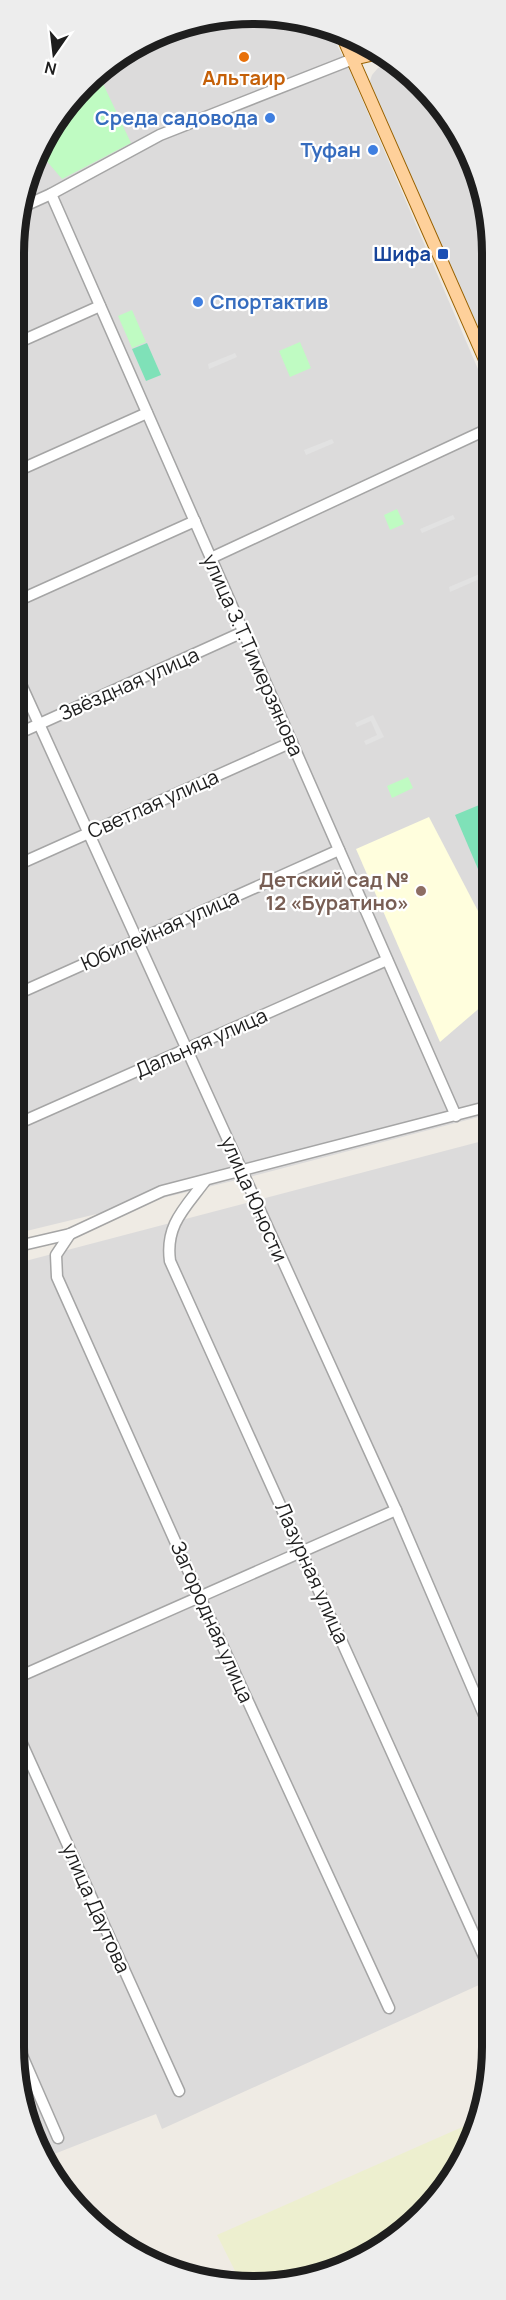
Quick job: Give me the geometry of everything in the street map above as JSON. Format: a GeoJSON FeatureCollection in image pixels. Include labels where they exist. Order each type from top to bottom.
{"type":"FeatureCollection","features":[{"type":"Feature","properties":{"kind":"main road"},"geometry":{"type":"LineString","coordinates":[[346,44],[482,339]]}},
{"type":"Feature","properties":{"kind":"main road"},"geometry":{"type":"LineString","coordinates":[[353,59],[369,55]]}},
{"type":"Feature","properties":{"kind":"street"},"geometry":{"type":"LineString","coordinates":[[29,204],[160,135],[353,59]]}},
{"type":"Feature","properties":{"kind":"street","name":"улица З.Т.Тимерзянова"},"geometry":{"type":"LineString","coordinates":[[51,194],[456,1116]]}},
{"type":"Feature","properties":{"kind":"street"},"geometry":{"type":"LineString","coordinates":[[24,340],[100,306]]}},
{"type":"Feature","properties":{"kind":"street"},"geometry":{"type":"LineString","coordinates":[[24,468],[147,413]]}},
{"type":"Feature","properties":{"kind":"street"},"geometry":{"type":"LineString","coordinates":[[211,558],[482,432]]}},
{"type":"Feature","properties":{"kind":"street"},"geometry":{"type":"LineString","coordinates":[[24,598],[195,521]]}},
{"type":"Feature","properties":{"kind":"street","name":"Звёздная улица"},"geometry":{"type":"LineString","coordinates":[[24,731],[243,632]]}},
{"type":"Feature","properties":{"kind":"street","name":"улица Юности"},"geometry":{"type":"LineString","coordinates":[[24,692],[396,1510],[482,1710]]}},
{"type":"Feature","properties":{"kind":"street","name":"Светлая улица"},"geometry":{"type":"LineString","coordinates":[[24,862],[291,742]]}},
{"type":"Feature","properties":{"kind":"street","name":"Юбилейная улица"},"geometry":{"type":"LineString","coordinates":[[24,991],[339,850]]}},
{"type":"Feature","properties":{"kind":"street","name":"Дальняя улица"},"geometry":{"type":"LineString","coordinates":[[24,1121],[387,960]]}},
{"type":"Feature","properties":{"kind":"street"},"geometry":{"type":"LineString","coordinates":[[24,1245],[70,1234],[162,1191],[482,1108]]}},
{"type":"Feature","properties":{"kind":"street","name":"Лазурная улица"},"geometry":{"type":"LineString","coordinates":[[205,1181],[170,1232],[168,1245],[170,1261],[482,1952]]}},
{"type":"Feature","properties":{"kind":"street","name":"Загородная улица"},"geometry":{"type":"LineString","coordinates":[[70,1234],[56,1255],[57,1277],[200,1597],[389,2008]]}},
{"type":"Feature","properties":{"kind":"street"},"geometry":{"type":"LineString","coordinates":[[24,1675],[396,1510]]}},
{"type":"Feature","properties":{"kind":"street","name":"улица Даутова"},"geometry":{"type":"LineString","coordinates":[[24,1748],[179,2091]]}},
{"type":"Feature","properties":{"kind":"street"},"geometry":{"type":"LineString","coordinates":[[24,2060],[58,2138]]}},
{"type":"Feature","properties":{"kind":"shaded area"},"geometry":{"type":"Polygon","coordinates":[[[238,24],[268,24],[298,28],[334,38],[350,71],[482,378],[482,1116],[245,1178],[24,1232],[24,238],[28,208],[41,165],[71,114],[102,81],[139,55],[179,36],[208,28],[238,24]]]}},
{"type":"Feature","properties":{"kind":"shaded area"},"geometry":{"type":"Polygon","coordinates":[[[384,66],[392,71],[425,102],[451,138],[465,165],[478,208],[482,238],[482,336],[369,84],[378,68],[384,66]]]}},
{"type":"Feature","properties":{"kind":"shaded area"},"geometry":{"type":"Polygon","coordinates":[[[235,353],[237,357],[209,369],[208,364],[235,353]]]}},
{"type":"Feature","properties":{"kind":"shaded area"},"geometry":{"type":"Polygon","coordinates":[[[332,439],[334,443],[306,455],[304,450],[332,439]]]}},
{"type":"Feature","properties":{"kind":"shaded area"},"geometry":{"type":"Polygon","coordinates":[[[453,515],[455,519],[422,533],[420,529],[453,515]]]}},
{"type":"Feature","properties":{"kind":"shaded area"},"geometry":{"type":"Polygon","coordinates":[[[482,573],[482,578],[450,592],[449,587],[482,573]]]}},
{"type":"Feature","properties":{"kind":"shaded area"},"geometry":{"type":"Polygon","coordinates":[[[373,715],[384,737],[366,745],[364,741],[377,735],[371,721],[357,727],[355,723],[373,715]]]}},
{"type":"Feature","properties":{"kind":"shaded area","name":"Детский сад № 12 «Буратино»"},"geometry":{"type":"Polygon","coordinates":[[[429,817],[482,919],[482,1006],[440,1042],[356,849],[429,817]]]}},
{"type":"Feature","properties":{"kind":"shaded area"},"geometry":{"type":"Polygon","coordinates":[[[482,1141],[482,1984],[162,2129],[156,2114],[52,2155],[36,2121],[28,2092],[24,2062],[24,1261],[482,1141]]]}},
{"type":"Feature","properties":{"kind":"shaded area"},"geometry":{"type":"Polygon","coordinates":[[[469,2124],[443,2174],[415,2209],[392,2229],[341,2259],[298,2272],[268,2276],[237,2276],[217,2235],[469,2124]]]}},
{"type":"Feature","properties":{"kind":"green space"},"geometry":{"type":"Polygon","coordinates":[[[102,81],[131,143],[62,179],[45,158],[71,114],[102,81]]]}},
{"type":"Feature","properties":{"kind":"green space"},"geometry":{"type":"Polygon","coordinates":[[[132,310],[146,342],[132,348],[118,316],[132,310]]]}},
{"type":"Feature","properties":{"kind":"green space"},"geometry":{"type":"Polygon","coordinates":[[[300,342],[311,368],[290,377],[279,351],[300,342]]]}},
{"type":"Feature","properties":{"kind":"green space"},"geometry":{"type":"Polygon","coordinates":[[[147,343],[161,375],[146,381],[132,349],[147,343]]]}},
{"type":"Feature","properties":{"kind":"green space"},"geometry":{"type":"Polygon","coordinates":[[[397,509],[404,524],[390,530],[384,515],[397,509]]]}},
{"type":"Feature","properties":{"kind":"green space"},"geometry":{"type":"Polygon","coordinates":[[[408,777],[413,788],[392,798],[387,786],[408,777]]]}},
{"type":"Feature","properties":{"kind":"green space"},"geometry":{"type":"Polygon","coordinates":[[[482,804],[482,867],[478,869],[455,815],[482,804]]]}},
{"type":"Feature","properties":{"kind":"place","name":"Альтаир"},"geometry":{"type":"Point","coordinates":[244,57]}},
{"type":"Feature","properties":{"kind":"place","name":"Среда садовода"},"geometry":{"type":"Point","coordinates":[270,118]}},
{"type":"Feature","properties":{"kind":"place","name":"Туфан"},"geometry":{"type":"Point","coordinates":[373,150]}},
{"type":"Feature","properties":{"kind":"place","name":"Шифа"},"geometry":{"type":"Point","coordinates":[443,254]}},
{"type":"Feature","properties":{"kind":"place","name":"Спортактив"},"geometry":{"type":"Point","coordinates":[198,302]}},
{"type":"Feature","properties":{"kind":"place","name":"Детский сад № 12 «Буратино»"},"geometry":{"type":"Point","coordinates":[421,891]}}]}
